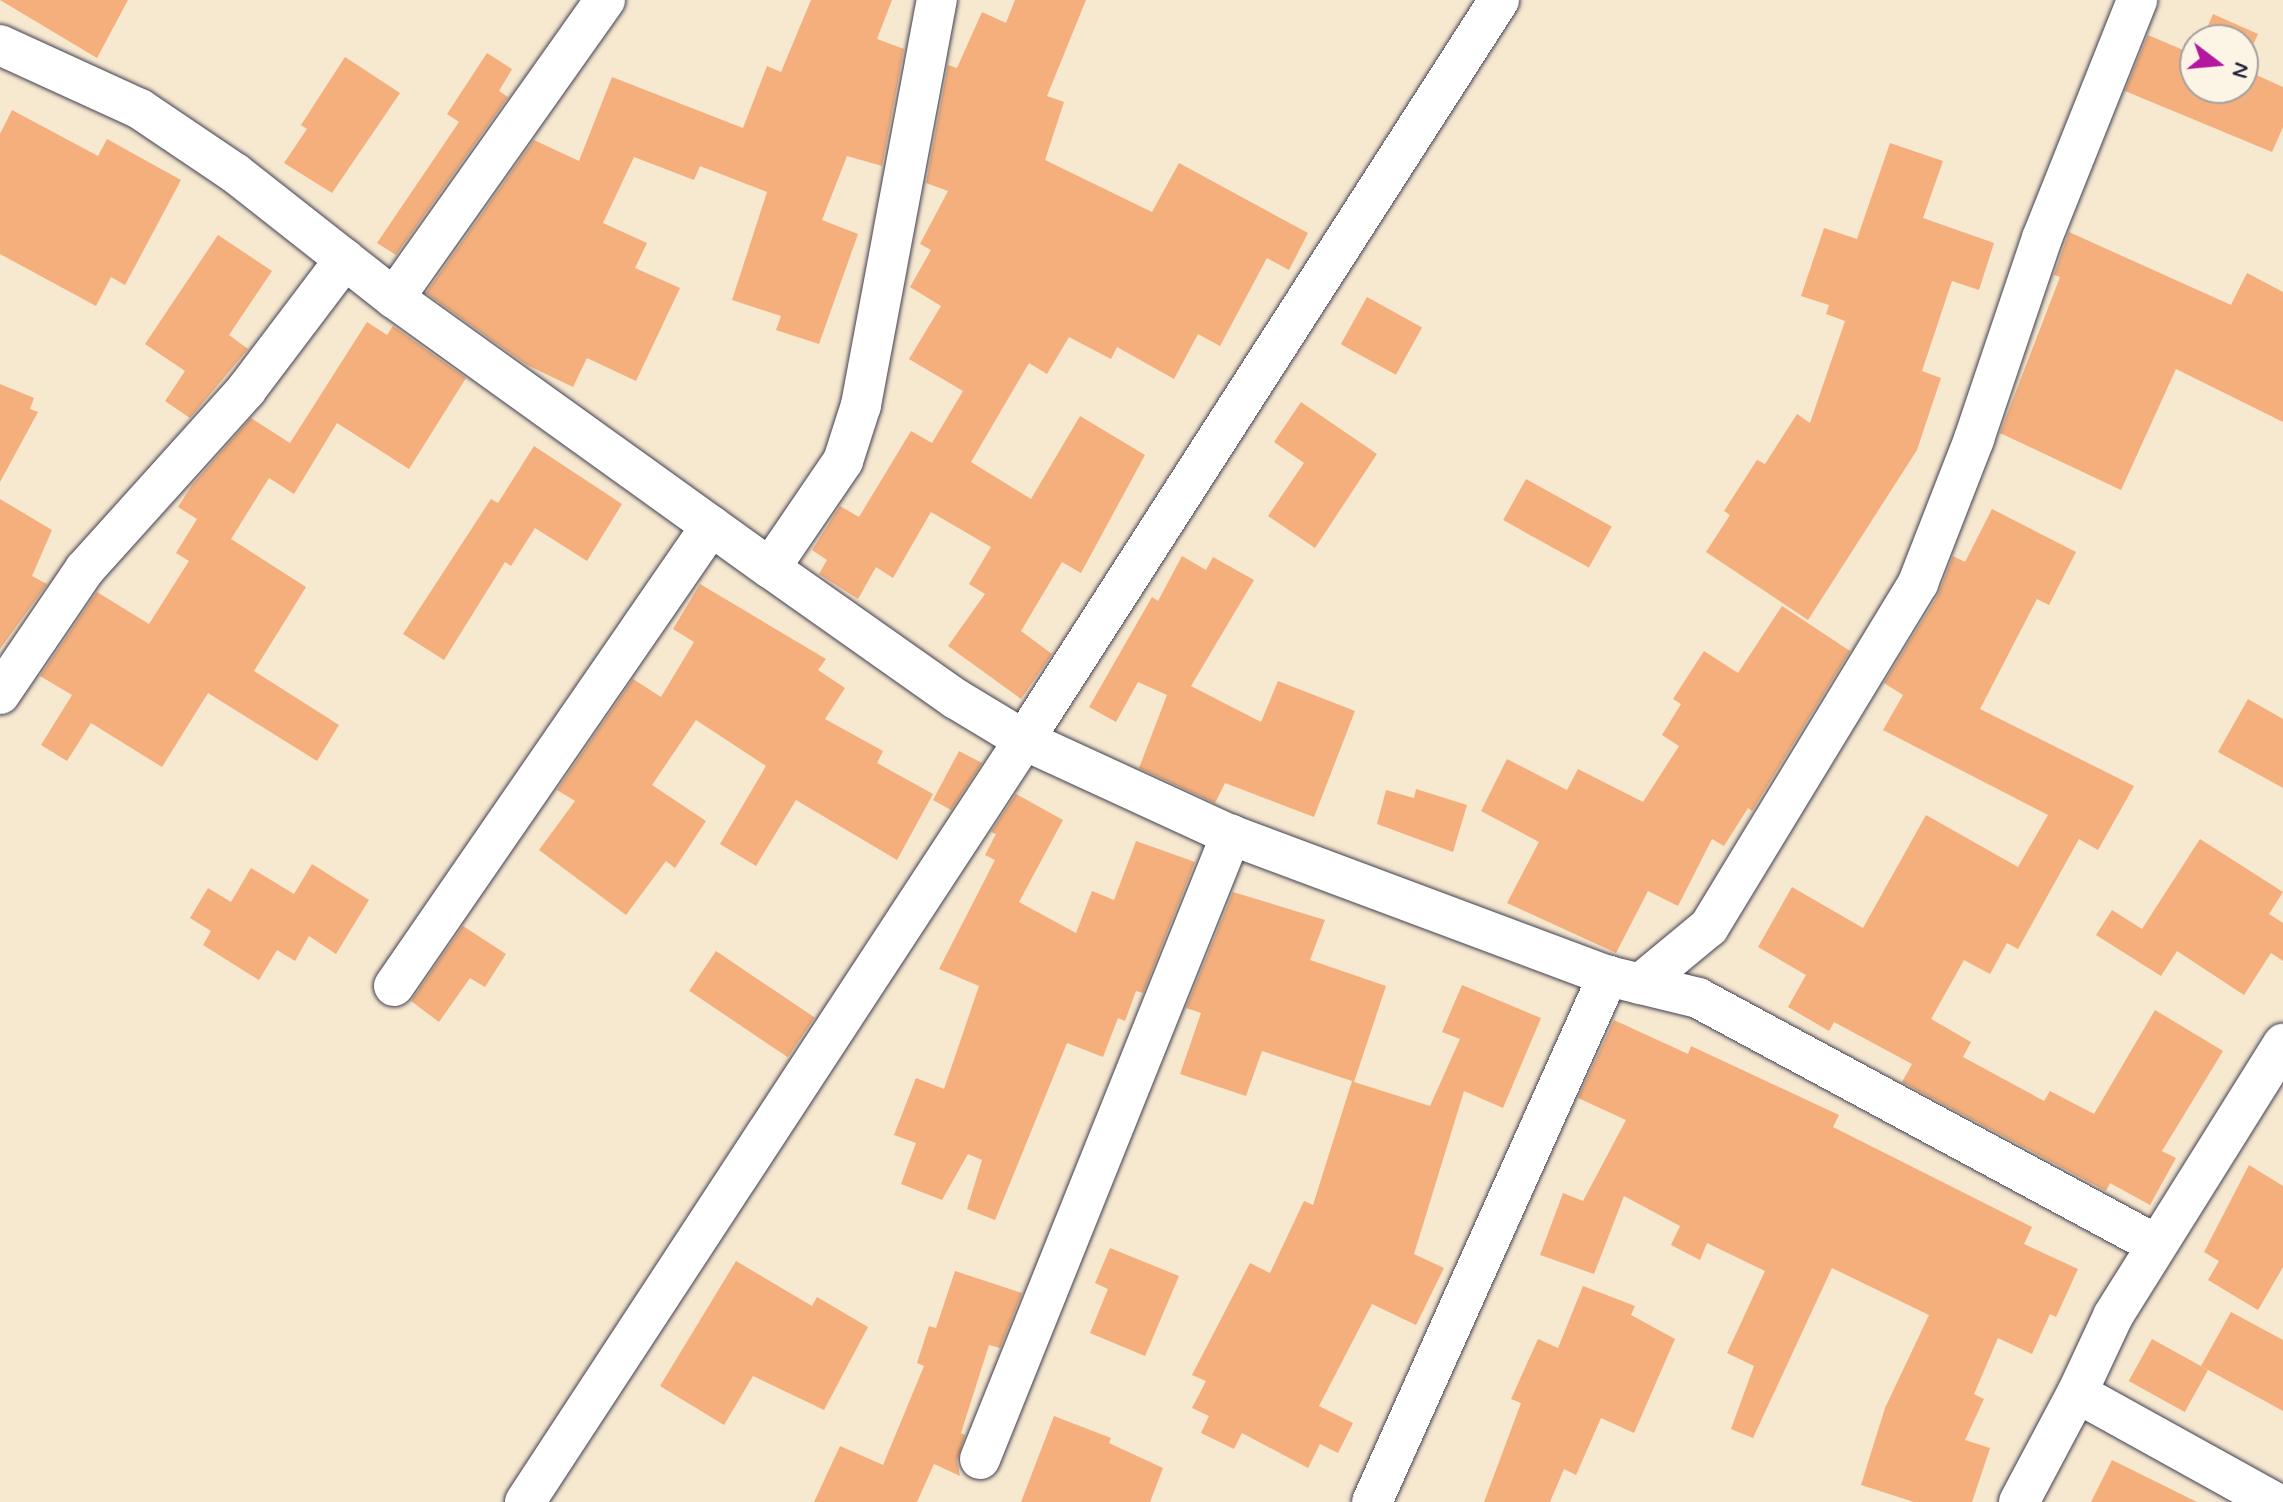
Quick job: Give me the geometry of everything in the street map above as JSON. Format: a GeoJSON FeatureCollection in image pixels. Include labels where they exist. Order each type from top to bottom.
{"type":"FeatureCollection","features":[{"type":"Feature","properties":{"kind":"street"},"geometry":{"type":"LineString","coordinates":[[394,298],[605,0]]}},
{"type":"Feature","properties":{"kind":"street"},"geometry":{"type":"LineString","coordinates":[[770,568],[843,461],[861,405],[937,0]]}},
{"type":"Feature","properties":{"kind":"street"},"geometry":{"type":"LineString","coordinates":[[525,1502],[1024,740],[1499,0]]}},
{"type":"Feature","properties":{"kind":"street"},"geometry":{"type":"LineString","coordinates":[[1698,998],[1709,927],[1918,583],[1974,439],[2042,238],[2137,0]]}},
{"type":"Feature","properties":{"kind":"street"},"geometry":{"type":"LineString","coordinates":[[0,45],[140,109],[235,173],[394,298],[711,526],[956,699],[1024,740],[1231,835],[1624,980],[1698,998],[2157,1245]]}},
{"type":"Feature","properties":{"kind":"street"},"geometry":{"type":"LineString","coordinates":[[0,694],[85,569],[246,390],[345,259]]}},
{"type":"Feature","properties":{"kind":"street"},"geometry":{"type":"LineString","coordinates":[[394,986],[711,526]]}},
{"type":"Feature","properties":{"kind":"street"},"geometry":{"type":"LineString","coordinates":[[980,1459],[1231,835]]}},
{"type":"Feature","properties":{"kind":"street"},"geometry":{"type":"LineString","coordinates":[[1372,1502],[1624,980],[1709,927]]}},
{"type":"Feature","properties":{"kind":"street"},"geometry":{"type":"LineString","coordinates":[[2019,1502],[2077,1393],[2113,1316],[2283,1044]]}},
{"type":"Feature","properties":{"kind":"street"},"geometry":{"type":"LineString","coordinates":[[2077,1393],[2274,1502]]}},
{"type":"Feature","properties":{"kind":"building"},"geometry":{"type":"Polygon","coordinates":[[[0,0],[128,0],[97,58],[0,0]]]}},
{"type":"Feature","properties":{"kind":"building"},"geometry":{"type":"Polygon","coordinates":[[[811,0],[892,0],[877,39],[904,49],[882,166],[847,156],[822,220],[858,234],[819,344],[776,330],[781,316],[732,300],[767,192],[700,166],[694,180],[634,157],[603,223],[647,243],[635,268],[680,288],[636,381],[587,358],[573,387],[527,365],[426,293],[534,140],[579,161],[612,77],[743,128],[767,66],[781,72],[811,0]]]}},
{"type":"Feature","properties":{"kind":"building"},"geometry":{"type":"Polygon","coordinates":[[[1015,0],[1086,0],[1047,96],[1064,102],[1045,160],[1152,212],[1179,163],[1308,233],[1289,270],[1267,258],[1220,346],[1198,334],[1174,379],[1117,347],[1111,359],[1069,337],[1047,374],[1029,363],[971,462],[1031,499],[1080,416],[1145,455],[1081,573],[1062,562],[1021,631],[1052,654],[1021,699],[948,646],[985,594],[969,584],[991,547],[931,512],[893,578],[876,567],[858,599],[819,574],[827,560],[812,550],[840,506],[859,517],[911,431],[932,443],[963,391],[909,359],[941,306],[910,287],[931,250],[920,244],[948,191],[926,183],[948,65],[957,68],[982,12],[1006,23],[1015,0]]]}},
{"type":"Feature","properties":{"kind":"building"},"geometry":{"type":"Polygon","coordinates":[[[2213,14],[2236,24],[2209,24],[2213,14]]]}},
{"type":"Feature","properties":{"kind":"building"},"geometry":{"type":"Polygon","coordinates":[[[2148,35],[2179,48],[2179,104],[2259,104],[2259,76],[2283,87],[2283,127],[2272,152],[2125,91],[2148,35]]]}},
{"type":"Feature","properties":{"kind":"building"},"geometry":{"type":"Polygon","coordinates":[[[487,53],[512,69],[499,91],[508,97],[396,255],[377,243],[459,122],[447,114],[487,53]]]}},
{"type":"Feature","properties":{"kind":"building"},"geometry":{"type":"Polygon","coordinates":[[[345,57],[400,93],[332,193],[284,163],[307,129],[301,125],[345,57]]]}},
{"type":"Feature","properties":{"kind":"building"},"geometry":{"type":"Polygon","coordinates":[[[12,110],[98,156],[107,139],[181,180],[125,285],[111,277],[96,306],[0,254],[0,134],[12,110]]]}},
{"type":"Feature","properties":{"kind":"building"},"geometry":{"type":"Polygon","coordinates":[[[1890,143],[1943,161],[1923,218],[1994,243],[1979,290],[1952,281],[1922,371],[1941,378],[1917,450],[1808,620],[1706,552],[1730,515],[1724,511],[1757,460],[1765,464],[1797,414],[1810,423],[1845,321],[1826,314],[1829,305],[1801,296],[1824,228],[1857,239],[1890,143]]]}},
{"type":"Feature","properties":{"kind":"building"},"geometry":{"type":"Polygon","coordinates":[[[2069,232],[2231,305],[2247,273],[2283,292],[2283,422],[2176,369],[2121,490],[2000,433],[2060,277],[2054,275],[2069,232]]]}},
{"type":"Feature","properties":{"kind":"building"},"geometry":{"type":"Polygon","coordinates":[[[218,235],[272,271],[229,335],[248,349],[190,418],[165,401],[185,371],[145,344],[218,235]]]}},
{"type":"Feature","properties":{"kind":"building"},"geometry":{"type":"Polygon","coordinates":[[[1367,297],[1422,328],[1396,375],[1341,344],[1367,297]]]}},
{"type":"Feature","properties":{"kind":"building"},"geometry":{"type":"Polygon","coordinates":[[[367,322],[387,335],[393,326],[466,378],[409,469],[337,423],[294,494],[269,478],[231,539],[306,587],[254,671],[339,725],[317,761],[208,693],[162,767],[91,723],[67,761],[41,745],[72,695],[40,676],[97,592],[149,624],[189,561],[176,553],[197,519],[178,507],[192,485],[251,418],[290,443],[367,322]]]}},
{"type":"Feature","properties":{"kind":"building"},"geometry":{"type":"Polygon","coordinates":[[[0,384],[34,398],[30,409],[38,412],[0,482],[0,384]]]}},
{"type":"Feature","properties":{"kind":"building"},"geometry":{"type":"Polygon","coordinates":[[[1301,402],[1377,454],[1315,548],[1268,516],[1304,463],[1274,442],[1301,402]]]}},
{"type":"Feature","properties":{"kind":"building"},"geometry":{"type":"Polygon","coordinates":[[[534,446],[622,504],[587,561],[535,528],[511,566],[505,562],[444,660],[403,634],[491,499],[498,503],[534,446]]]}},
{"type":"Feature","properties":{"kind":"building"},"geometry":{"type":"Polygon","coordinates":[[[1526,479],[1612,527],[1589,568],[1503,520],[1526,479]]]}},
{"type":"Feature","properties":{"kind":"building"},"geometry":{"type":"Polygon","coordinates":[[[0,499],[52,530],[32,576],[47,584],[0,649],[0,499]]]}},
{"type":"Feature","properties":{"kind":"building"},"geometry":{"type":"Polygon","coordinates":[[[1992,509],[2076,552],[2049,605],[2037,599],[1980,709],[2134,786],[2098,850],[2079,839],[2018,949],[2007,943],[1990,974],[1964,960],[1931,1019],[1971,1042],[1963,1057],[2044,1101],[2050,1091],[2094,1114],[2155,1010],[2223,1051],[2162,1151],[2176,1158],[2150,1205],[2110,1183],[2106,1191],[1902,1082],[1912,1064],[1834,1022],[1829,1031],[1788,1007],[1806,975],[1758,947],[1792,887],[1863,928],[1926,815],[2018,867],[2048,815],[1883,730],[1903,695],[1884,683],[1938,595],[1953,556],[1965,562],[1992,509]]]}},
{"type":"Feature","properties":{"kind":"building"},"geometry":{"type":"Polygon","coordinates":[[[1182,556],[1206,570],[1213,557],[1254,580],[1191,686],[1261,722],[1278,681],[1355,711],[1314,817],[1225,783],[1215,803],[1139,768],[1167,695],[1138,682],[1116,722],[1089,707],[1152,597],[1158,601],[1182,556]]]}},
{"type":"Feature","properties":{"kind":"building"},"geometry":{"type":"Polygon","coordinates":[[[700,584],[826,659],[818,670],[845,688],[825,719],[883,751],[877,763],[933,794],[897,860],[796,800],[756,866],[720,844],[766,766],[696,720],[652,785],[706,821],[675,868],[666,861],[626,915],[539,850],[575,801],[557,790],[633,679],[661,697],[694,642],[673,629],[700,584]]]}},
{"type":"Feature","properties":{"kind":"building"},"geometry":{"type":"Polygon","coordinates":[[[1782,606],[1850,651],[1752,811],[1748,808],[1724,846],[1712,839],[1678,906],[1648,891],[1616,953],[1507,903],[1539,842],[1481,811],[1507,759],[1567,790],[1578,769],[1643,802],[1679,746],[1662,735],[1681,704],[1673,699],[1704,651],[1738,673],[1782,606]]]}},
{"type":"Feature","properties":{"kind":"building"},"geometry":{"type":"Polygon","coordinates":[[[2248,699],[2283,719],[2283,788],[2218,752],[2248,699]]]}},
{"type":"Feature","properties":{"kind":"building"},"geometry":{"type":"Polygon","coordinates":[[[959,751],[982,763],[951,810],[933,800],[959,751]]]}},
{"type":"Feature","properties":{"kind":"building"},"geometry":{"type":"Polygon","coordinates":[[[1416,789],[1467,805],[1453,852],[1377,824],[1386,790],[1414,798],[1416,789]]]}},
{"type":"Feature","properties":{"kind":"building"},"geometry":{"type":"Polygon","coordinates":[[[1016,794],[1063,820],[1019,902],[1076,933],[1092,891],[1114,900],[1136,841],[1195,862],[1143,993],[1136,991],[1125,1021],[1118,1018],[1103,1057],[1067,1043],[995,1220],[967,1209],[982,1160],[968,1154],[942,1200],[901,1184],[916,1143],[894,1135],[916,1078],[944,1089],[979,986],[939,969],[995,860],[985,855],[996,834],[991,832],[1016,794]]]}},
{"type":"Feature","properties":{"kind":"building"},"geometry":{"type":"Polygon","coordinates":[[[2200,839],[2283,892],[2269,914],[2283,923],[2283,961],[2271,953],[2244,995],[2177,951],[2161,976],[2096,935],[2112,910],[2142,929],[2200,839]]]}},
{"type":"Feature","properties":{"kind":"building"},"geometry":{"type":"Polygon","coordinates":[[[312,864],[369,900],[336,954],[309,936],[295,961],[277,950],[259,980],[203,945],[211,931],[190,918],[208,888],[231,902],[251,868],[294,894],[312,864]]]}},
{"type":"Feature","properties":{"kind":"building"},"geometry":{"type":"Polygon","coordinates":[[[1233,892],[1325,920],[1310,960],[1386,986],[1354,1082],[1430,1106],[1460,1039],[1442,1032],[1462,985],[1541,1018],[1503,1108],[1464,1091],[1414,1254],[1444,1268],[1416,1325],[1372,1304],[1319,1406],[1353,1423],[1338,1453],[1320,1444],[1308,1468],[1242,1433],[1234,1449],[1201,1433],[1209,1416],[1192,1408],[1206,1381],[1192,1375],[1250,1263],[1270,1273],[1304,1201],[1313,1205],[1352,1081],[1262,1051],[1246,1096],[1180,1074],[1201,1013],[1186,1008],[1233,892]]]}},
{"type":"Feature","properties":{"kind":"building"},"geometry":{"type":"Polygon","coordinates":[[[463,926],[506,954],[485,987],[470,978],[439,1022],[411,1001],[463,926]]]}},
{"type":"Feature","properties":{"kind":"building"},"geometry":{"type":"Polygon","coordinates":[[[716,951],[815,1018],[788,1057],[689,991],[716,951]]]}},
{"type":"Feature","properties":{"kind":"building"},"geometry":{"type":"Polygon","coordinates":[[[1614,1020],[1688,1054],[1691,1046],[1839,1115],[1833,1127],[2032,1227],[2024,1244],[2078,1269],[2056,1317],[2050,1314],[2032,1354],[1998,1338],[1974,1394],[1984,1399],[1965,1440],[1990,1448],[1972,1502],[1914,1502],[1861,1485],[1885,1408],[1929,1315],[1832,1268],[1753,1438],[1731,1429],[1754,1366],[1727,1353],[1765,1271],[1707,1243],[1700,1260],[1671,1245],[1680,1226],[1624,1196],[1594,1274],[1540,1255],[1563,1193],[1583,1201],[1626,1120],[1578,1098],[1614,1020]]]}},
{"type":"Feature","properties":{"kind":"building"},"geometry":{"type":"Polygon","coordinates":[[[2249,1165],[2283,1186],[2283,1267],[2258,1310],[2208,1280],[2219,1261],[2204,1252],[2249,1165]]]}},
{"type":"Feature","properties":{"kind":"building"},"geometry":{"type":"Polygon","coordinates":[[[1110,1248],[1179,1276],[1145,1356],[1090,1333],[1108,1289],[1095,1283],[1110,1248]]]}},
{"type":"Feature","properties":{"kind":"building"},"geometry":{"type":"Polygon","coordinates":[[[736,1261],[812,1306],[817,1297],[868,1327],[824,1410],[753,1376],[724,1425],[660,1386],[736,1261]]]}},
{"type":"Feature","properties":{"kind":"building"},"geometry":{"type":"Polygon","coordinates":[[[955,1271],[1022,1293],[1000,1348],[989,1345],[961,1433],[965,1435],[957,1461],[960,1476],[934,1464],[917,1502],[814,1502],[840,1446],[883,1465],[924,1366],[917,1363],[929,1326],[936,1328],[955,1271]]]}},
{"type":"Feature","properties":{"kind":"building"},"geometry":{"type":"Polygon","coordinates":[[[1583,1286],[1635,1306],[1631,1315],[1675,1339],[1634,1433],[1601,1418],[1576,1475],[1564,1469],[1550,1502],[1484,1502],[1521,1403],[1511,1399],[1538,1339],[1558,1348],[1583,1286]]]}},
{"type":"Feature","properties":{"kind":"building"},"geometry":{"type":"Polygon","coordinates":[[[2231,1312],[2283,1340],[2283,1411],[2201,1366],[2231,1312]]]}},
{"type":"Feature","properties":{"kind":"building"},"geometry":{"type":"Polygon","coordinates":[[[2152,1339],[2208,1370],[2185,1412],[2129,1381],[2152,1339]]]}},
{"type":"Feature","properties":{"kind":"building"},"geometry":{"type":"Polygon","coordinates":[[[1054,1416],[1111,1438],[1109,1443],[1163,1468],[1150,1502],[1021,1502],[1054,1416]]]}},
{"type":"Feature","properties":{"kind":"building"},"geometry":{"type":"Polygon","coordinates":[[[2112,1460],[2197,1502],[2091,1502],[2112,1460]]]}}]}
